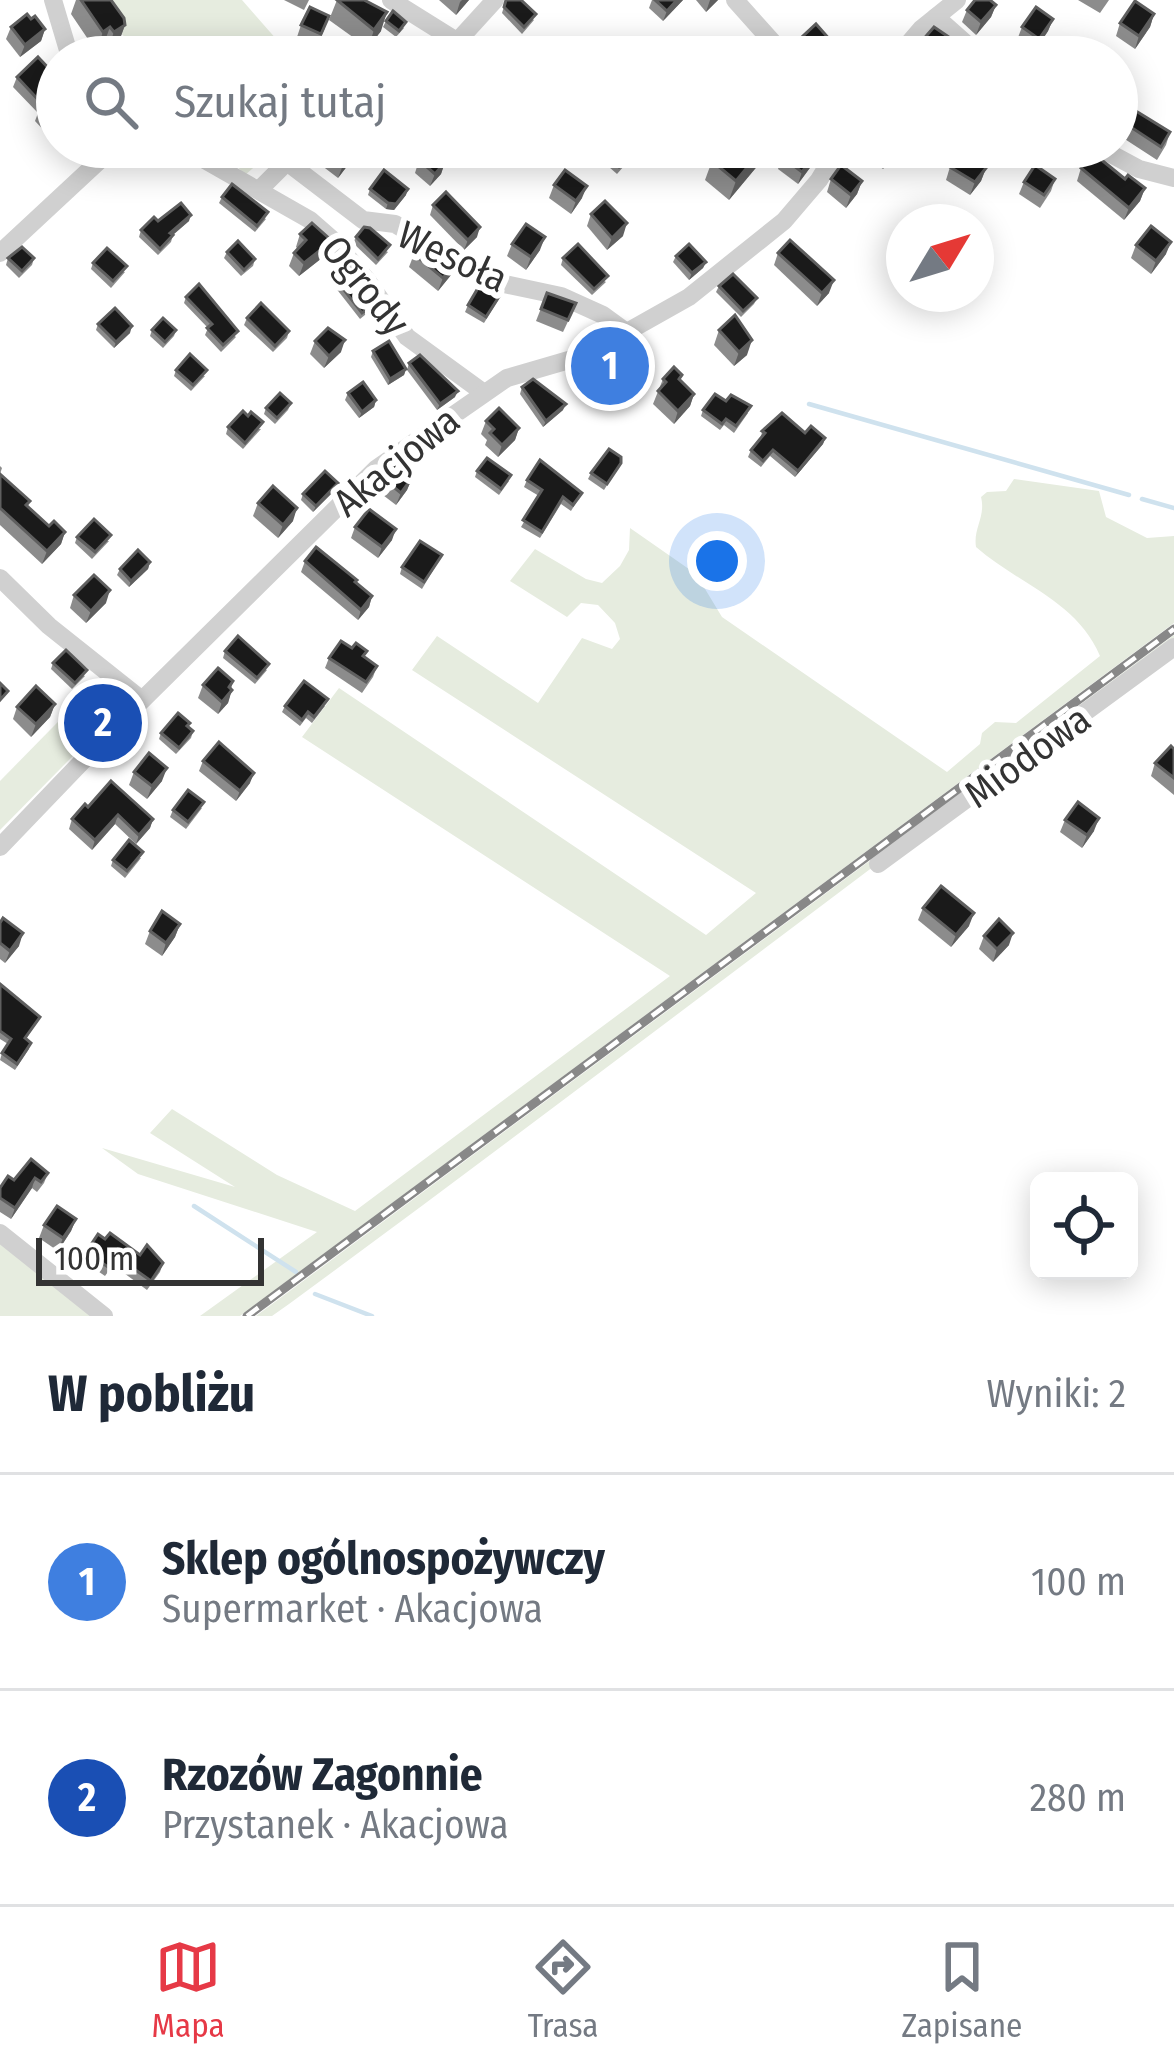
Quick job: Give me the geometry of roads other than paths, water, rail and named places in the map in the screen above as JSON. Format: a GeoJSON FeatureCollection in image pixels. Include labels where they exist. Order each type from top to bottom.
{"type":"FeatureCollection","features":[{"type":"Feature","properties":{"kind":"street"},"geometry":{"type":"LineString","coordinates":[[52,0],[63,36]]}},
{"type":"Feature","properties":{"kind":"street"},"geometry":{"type":"LineString","coordinates":[[391,0],[448,36]]}},
{"type":"Feature","properties":{"kind":"street"},"geometry":{"type":"LineString","coordinates":[[463,36],[495,0]]}},
{"type":"Feature","properties":{"kind":"street"},"geometry":{"type":"LineString","coordinates":[[735,0],[767,36]]}},
{"type":"Feature","properties":{"kind":"street"},"geometry":{"type":"LineString","coordinates":[[917,36],[957,0]]}},
{"type":"Feature","properties":{"kind":"street"},"geometry":{"type":"LineString","coordinates":[[936,17],[957,36]]}},
{"type":"Feature","properties":{"kind":"street"},"geometry":{"type":"LineString","coordinates":[[0,253],[91,168]]}},
{"type":"Feature","properties":{"kind":"street","name":"Ogrody"},"geometry":{"type":"LineString","coordinates":[[220,168],[310,220],[334,241],[406,338],[484,393]]}},
{"type":"Feature","properties":{"kind":"street"},"geometry":{"type":"LineString","coordinates":[[259,190],[281,168]]}},
{"type":"Feature","properties":{"kind":"street","name":"Wesoła"},"geometry":{"type":"LineString","coordinates":[[295,168],[362,220],[395,224],[495,282],[561,296],[603,315],[628,334]]}},
{"type":"Feature","properties":{"kind":"street","name":"Akacjowa"},"geometry":{"type":"LineString","coordinates":[[0,847],[376,469],[484,393],[527,370],[586,355],[689,298],[765,239],[803,200],[825,168]]}},
{"type":"Feature","properties":{"kind":"street"},"geometry":{"type":"LineString","coordinates":[[1135,168],[1174,178]]}},
{"type":"Feature","properties":{"kind":"street"},"geometry":{"type":"LineString","coordinates":[[0,578],[49,626],[142,700]]}},
{"type":"Feature","properties":{"kind":"street","name":"Miodowa"},"geometry":{"type":"LineString","coordinates":[[878,864],[1174,646]]}},
{"type":"Feature","properties":{"kind":"street"},"geometry":{"type":"LineString","coordinates":[[0,1234],[104,1316]]}},
{"type":"Feature","properties":{"kind":"waterway"},"geometry":{"type":"LineString","coordinates":[[809,404],[1129,495]]}},
{"type":"Feature","properties":{"kind":"waterway"},"geometry":{"type":"LineString","coordinates":[[1142,499],[1174,508]]}},
{"type":"Feature","properties":{"kind":"waterway"},"geometry":{"type":"LineString","coordinates":[[194,1206],[296,1272]]}},
{"type":"Feature","properties":{"kind":"waterway"},"geometry":{"type":"LineString","coordinates":[[315,1294],[372,1316]]}},
{"type":"Feature","properties":{"kind":"railway"},"geometry":{"type":"LineString","coordinates":[[247,1316],[1174,629]]}},
{"type":"Feature","properties":{"kind":"place","name":"Sklep ogólnospożywczy"},"geometry":{"type":"Point","coordinates":[610,366]}},
{"type":"Feature","properties":{"kind":"place","name":"Rzozów Zagonnie"},"geometry":{"type":"Point","coordinates":[103,723]}}]}
